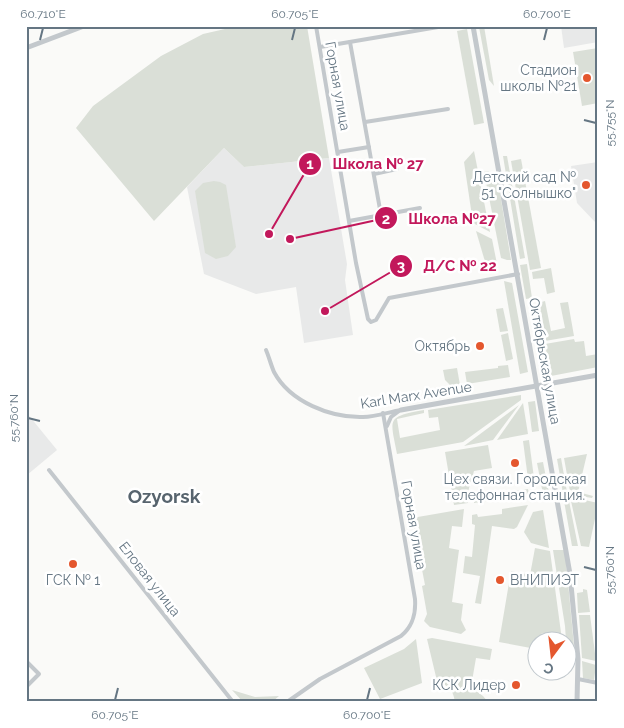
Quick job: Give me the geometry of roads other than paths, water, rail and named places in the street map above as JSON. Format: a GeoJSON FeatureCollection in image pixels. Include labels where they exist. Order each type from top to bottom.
{"type":"FeatureCollection","features":[{"type":"Feature","properties":{"kind":"street"},"geometry":{"type":"LineString","coordinates":[[26,48],[84,26]]}},
{"type":"Feature","properties":{"kind":"street","name":"Горная улица"},"geometry":{"type":"LineString","coordinates":[[316,26],[349,221],[368,319],[371,322],[376,320],[389,298],[518,274]]}},
{"type":"Feature","properties":{"kind":"street"},"geometry":{"type":"LineString","coordinates":[[320,47],[444,26]]}},
{"type":"Feature","properties":{"kind":"street","name":"Октябрьская улица"},"geometry":{"type":"LineString","coordinates":[[473,26],[570,574],[577,636],[577,702]]}},
{"type":"Feature","properties":{"kind":"street"},"geometry":{"type":"LineString","coordinates":[[350,42],[381,216]]}},
{"type":"Feature","properties":{"kind":"street"},"geometry":{"type":"LineString","coordinates":[[365,122],[448,109]]}},
{"type":"Feature","properties":{"kind":"street"},"geometry":{"type":"LineString","coordinates":[[338,152],[369,147]]}},
{"type":"Feature","properties":{"kind":"street"},"geometry":{"type":"LineString","coordinates":[[374,174],[397,169]]}},
{"type":"Feature","properties":{"kind":"street"},"geometry":{"type":"LineString","coordinates":[[349,221],[420,208]]}},
{"type":"Feature","properties":{"kind":"street","name":"Karl Marx Avenue"},"geometry":{"type":"LineString","coordinates":[[266,350],[275,373],[293,395],[311,406],[335,414],[363,417],[598,375]]}},
{"type":"Feature","properties":{"kind":"street"},"geometry":{"type":"LineString","coordinates":[[387,432],[388,421],[395,413],[401,410]]}},
{"type":"Feature","properties":{"kind":"street","name":"Горная улица"},"geometry":{"type":"LineString","coordinates":[[287,702],[320,680],[401,636],[414,617],[415,599],[383,413]]}},
{"type":"Feature","properties":{"kind":"street","name":"Еловая улица"},"geometry":{"type":"LineString","coordinates":[[49,470],[233,702]]}},
{"type":"Feature","properties":{"kind":"street"},"geometry":{"type":"LineString","coordinates":[[26,661],[39,674],[26,687]]}},
{"type":"Feature","properties":{"kind":"street"},"geometry":{"type":"LineString","coordinates":[[578,679],[598,683]]}},
{"type":"Feature","properties":{"kind":"place","name":"Стадион школы №21"},"geometry":{"type":"Point","coordinates":[587,78]}},
{"type":"Feature","properties":{"kind":"place","name":"Детский сад № 51 \"Солнышко\""},"geometry":{"type":"Point","coordinates":[586,185]}},
{"type":"Feature","properties":{"kind":"place","name":"Школа № 27"},"geometry":{"type":"Point","coordinates":[269,234]}},
{"type":"Feature","properties":{"kind":"place","name":"Школа №27"},"geometry":{"type":"Point","coordinates":[290,239]}},
{"type":"Feature","properties":{"kind":"place","name":"Д/С № 22"},"geometry":{"type":"Point","coordinates":[325,311]}},
{"type":"Feature","properties":{"kind":"place","name":"Октябрь"},"geometry":{"type":"Point","coordinates":[480,346]}},
{"type":"Feature","properties":{"kind":"place","name":"Цех связи. Городская телефонная станция."},"geometry":{"type":"Point","coordinates":[515,463]}},
{"type":"Feature","properties":{"kind":"place","name":"ГСК № 1"},"geometry":{"type":"Point","coordinates":[73,564]}},
{"type":"Feature","properties":{"kind":"place","name":"ВНИПИЭТ"},"geometry":{"type":"Point","coordinates":[500,580]}},
{"type":"Feature","properties":{"kind":"place","name":"КСК Лидер"},"geometry":{"type":"Point","coordinates":[516,685]}},
{"type":"Feature","properties":{"kind":"district","name":"Ozyorsk"},"geometry":{"type":"Point","coordinates":[164,496]}}]}
